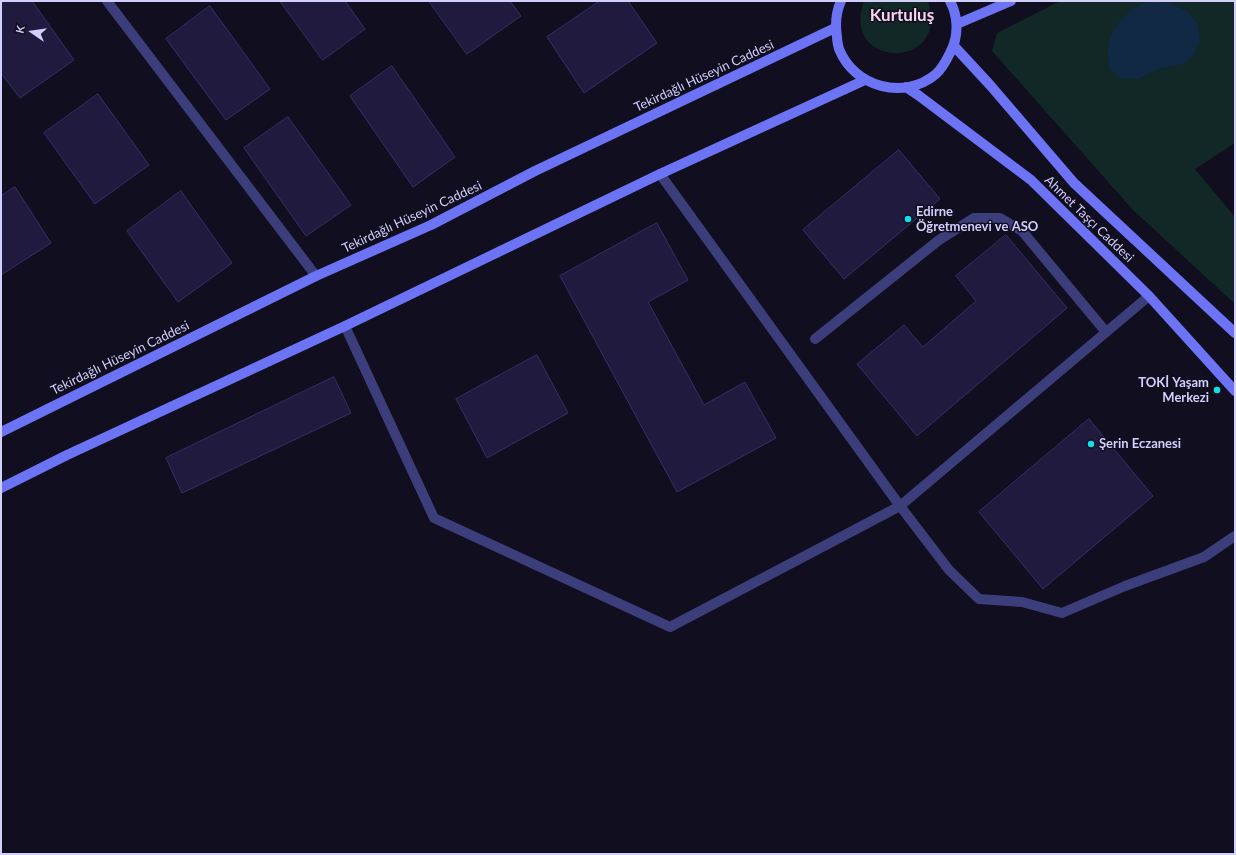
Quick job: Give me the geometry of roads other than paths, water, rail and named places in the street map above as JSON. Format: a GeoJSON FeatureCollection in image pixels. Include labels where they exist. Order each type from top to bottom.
{"type":"FeatureCollection","features":[{"type":"Feature","properties":{"kind":"main road"},"geometry":{"type":"LineString","coordinates":[[840,1],[836,15],[835,28],[839,48],[849,66],[865,80],[878,86],[906,88],[922,82],[936,73],[947,61],[954,46],[957,24],[954,8],[950,1]]}},
{"type":"Feature","properties":{"kind":"main road"},"geometry":{"type":"LineString","coordinates":[[957,24],[1011,1]]}},
{"type":"Feature","properties":{"kind":"main road","name":"Tekirdağlı Hüseyin Caddesi"},"geometry":{"type":"LineString","coordinates":[[1,432],[316,276],[432,225],[535,171],[835,28]]}},
{"type":"Feature","properties":{"kind":"main road","name":"Ahmet Taşçı Caddesi"},"geometry":{"type":"LineString","coordinates":[[954,46],[990,85],[1074,183],[1235,333]]}},
{"type":"Feature","properties":{"kind":"main road"},"geometry":{"type":"LineString","coordinates":[[1,488],[67,455],[346,326],[660,174],[865,80]]}},
{"type":"Feature","properties":{"kind":"main road","name":"Ahmet Taşçı Caddesi"},"geometry":{"type":"LineString","coordinates":[[906,88],[918,95],[1031,180],[1149,296],[1235,391]]}},
{"type":"Feature","properties":{"kind":"street"},"geometry":{"type":"LineString","coordinates":[[107,1],[316,276]]}},
{"type":"Feature","properties":{"kind":"street"},"geometry":{"type":"LineString","coordinates":[[660,174],[900,506],[949,570],[979,599],[1022,602],[1062,613],[1125,586],[1204,557],[1235,536]]}},
{"type":"Feature","properties":{"kind":"street"},"geometry":{"type":"LineString","coordinates":[[815,339],[939,240],[974,218],[1000,218],[1022,230],[1106,332]]}},
{"type":"Feature","properties":{"kind":"street"},"geometry":{"type":"LineString","coordinates":[[346,326],[434,518],[670,627],[900,506],[1149,296]]}},
{"type":"Feature","properties":{"kind":"water"},"geometry":{"type":"Polygon","coordinates":[[[1150,1],[1172,4],[1188,12],[1198,24],[1200,41],[1192,57],[1182,64],[1158,69],[1138,79],[1121,78],[1110,69],[1107,53],[1110,37],[1120,21],[1133,8],[1150,1]]]}},
{"type":"Feature","properties":{"kind":"place","name":"Edirne Öğretmenevi ve ASO"},"geometry":{"type":"Point","coordinates":[908,219]}},
{"type":"Feature","properties":{"kind":"place","name":"TOKİ Yaşam Merkezi"},"geometry":{"type":"Point","coordinates":[1217,390]}},
{"type":"Feature","properties":{"kind":"place","name":"Şerin Eczanesi"},"geometry":{"type":"Point","coordinates":[1091,444]}},
{"type":"Feature","properties":{"kind":"district","name":"Kurtuluş"},"geometry":{"type":"Point","coordinates":[902,16]}}]}
